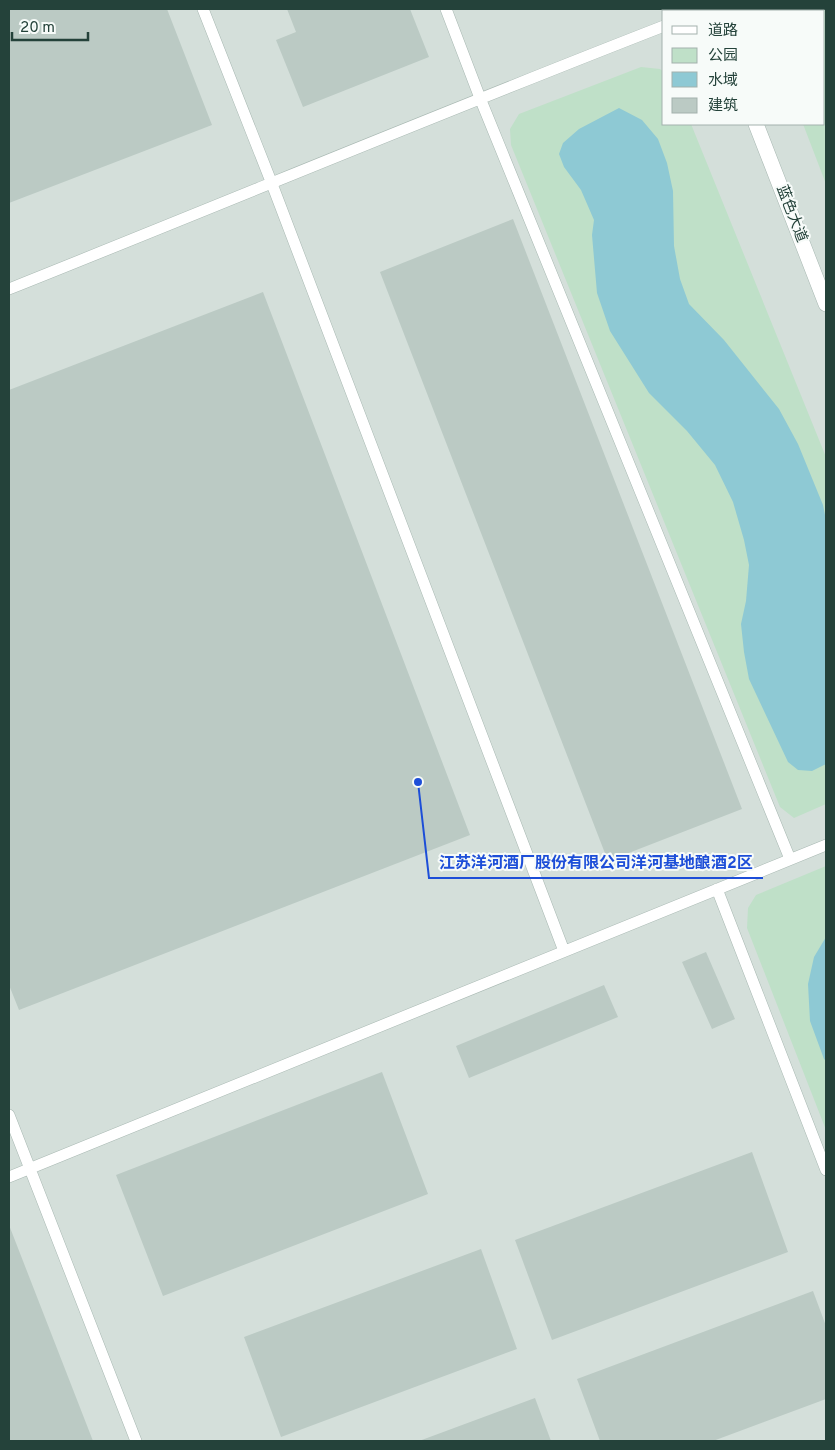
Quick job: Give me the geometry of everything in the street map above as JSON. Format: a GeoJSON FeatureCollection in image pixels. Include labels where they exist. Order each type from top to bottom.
{"type":"FeatureCollection","features":[{"type":"Feature","properties":{"kind":"street","name":"蓝色大道"},"geometry":{"type":"LineString","coordinates":[[756,125],[826,304]]}},
{"type":"Feature","properties":{"kind":"lane"},"geometry":{"type":"LineString","coordinates":[[203,9],[272,184],[564,951]]}},
{"type":"Feature","properties":{"kind":"lane"},"geometry":{"type":"LineString","coordinates":[[446,9],[480,98],[790,859]]}},
{"type":"Feature","properties":{"kind":"lane"},"geometry":{"type":"LineString","coordinates":[[9,289],[272,184],[480,98],[662,27]]}},
{"type":"Feature","properties":{"kind":"lane"},"geometry":{"type":"LineString","coordinates":[[9,1176],[826,844]]}},
{"type":"Feature","properties":{"kind":"lane"},"geometry":{"type":"LineString","coordinates":[[717,889],[826,1170]]}},
{"type":"Feature","properties":{"kind":"lane"},"geometry":{"type":"LineString","coordinates":[[9,1115],[136,1441]]}},
{"type":"Feature","properties":{"kind":"shaded area"},"geometry":{"type":"Polygon","coordinates":[[[9,9],[826,9],[826,1441],[9,1441],[9,9]]]}},
{"type":"Feature","properties":{"kind":"green space"},"geometry":{"type":"Polygon","coordinates":[[[826,9],[826,184],[803,125],[825,125],[825,10],[786,10],[826,9]]]}},
{"type":"Feature","properties":{"kind":"green space"},"geometry":{"type":"Polygon","coordinates":[[[641,67],[662,70],[662,125],[691,125],[826,457],[826,804],[794,818],[780,807],[511,145],[510,129],[519,114],[641,67]]]}},
{"type":"Feature","properties":{"kind":"green space"},"geometry":{"type":"Polygon","coordinates":[[[826,866],[826,1130],[747,928],[748,908],[756,895],[826,866]]]}},
{"type":"Feature","properties":{"kind":"water"},"geometry":{"type":"Polygon","coordinates":[[[619,108],[642,120],[658,139],[667,163],[673,191],[674,246],[680,279],[689,304],[724,340],[779,409],[798,444],[823,505],[826,520],[826,764],[812,771],[798,770],[788,762],[749,679],[741,624],[746,601],[749,565],[733,502],[715,465],[687,431],[649,393],[610,331],[597,293],[592,235],[594,220],[581,190],[564,167],[559,154],[563,143],[579,129],[619,108]]]}},
{"type":"Feature","properties":{"kind":"water"},"geometry":{"type":"Polygon","coordinates":[[[826,937],[826,1061],[810,1021],[808,984],[814,957],[826,937]]]}},
{"type":"Feature","properties":{"kind":"building"},"geometry":{"type":"Polygon","coordinates":[[[9,9],[167,9],[212,125],[9,203],[9,9]]]}},
{"type":"Feature","properties":{"kind":"building"},"geometry":{"type":"Polygon","coordinates":[[[287,9],[410,9],[429,57],[303,107],[276,40],[296,32],[287,9]]]}},
{"type":"Feature","properties":{"kind":"building"},"geometry":{"type":"Polygon","coordinates":[[[513,219],[742,809],[608,861],[380,272],[513,219]]]}},
{"type":"Feature","properties":{"kind":"building"},"geometry":{"type":"Polygon","coordinates":[[[263,292],[470,835],[19,1010],[9,985],[9,390],[263,292]]]}},
{"type":"Feature","properties":{"kind":"building"},"geometry":{"type":"Polygon","coordinates":[[[706,952],[735,1019],[712,1029],[682,962],[706,952]]]}},
{"type":"Feature","properties":{"kind":"building"},"geometry":{"type":"Polygon","coordinates":[[[604,985],[618,1017],[469,1078],[456,1046],[604,985]]]}},
{"type":"Feature","properties":{"kind":"building"},"geometry":{"type":"Polygon","coordinates":[[[382,1072],[428,1194],[163,1296],[116,1175],[382,1072]]]}},
{"type":"Feature","properties":{"kind":"building"},"geometry":{"type":"Polygon","coordinates":[[[752,1152],[788,1252],[552,1340],[515,1240],[752,1152]]]}},
{"type":"Feature","properties":{"kind":"building"},"geometry":{"type":"Polygon","coordinates":[[[9,1225],[93,1441],[9,1441],[9,1225]]]}},
{"type":"Feature","properties":{"kind":"building"},"geometry":{"type":"Polygon","coordinates":[[[481,1249],[517,1349],[281,1437],[244,1337],[481,1249]]]}},
{"type":"Feature","properties":{"kind":"building"},"geometry":{"type":"Polygon","coordinates":[[[813,1291],[826,1326],[826,1399],[713,1441],[600,1441],[577,1379],[813,1291]]]}},
{"type":"Feature","properties":{"kind":"building"},"geometry":{"type":"Polygon","coordinates":[[[535,1398],[551,1441],[419,1441],[535,1398]]]}},
{"type":"Feature","properties":{"kind":"place","name":"江苏洋河酒厂股份有限公司洋河基地酿酒2区"},"geometry":{"type":"Point","coordinates":[418,782]}}]}
